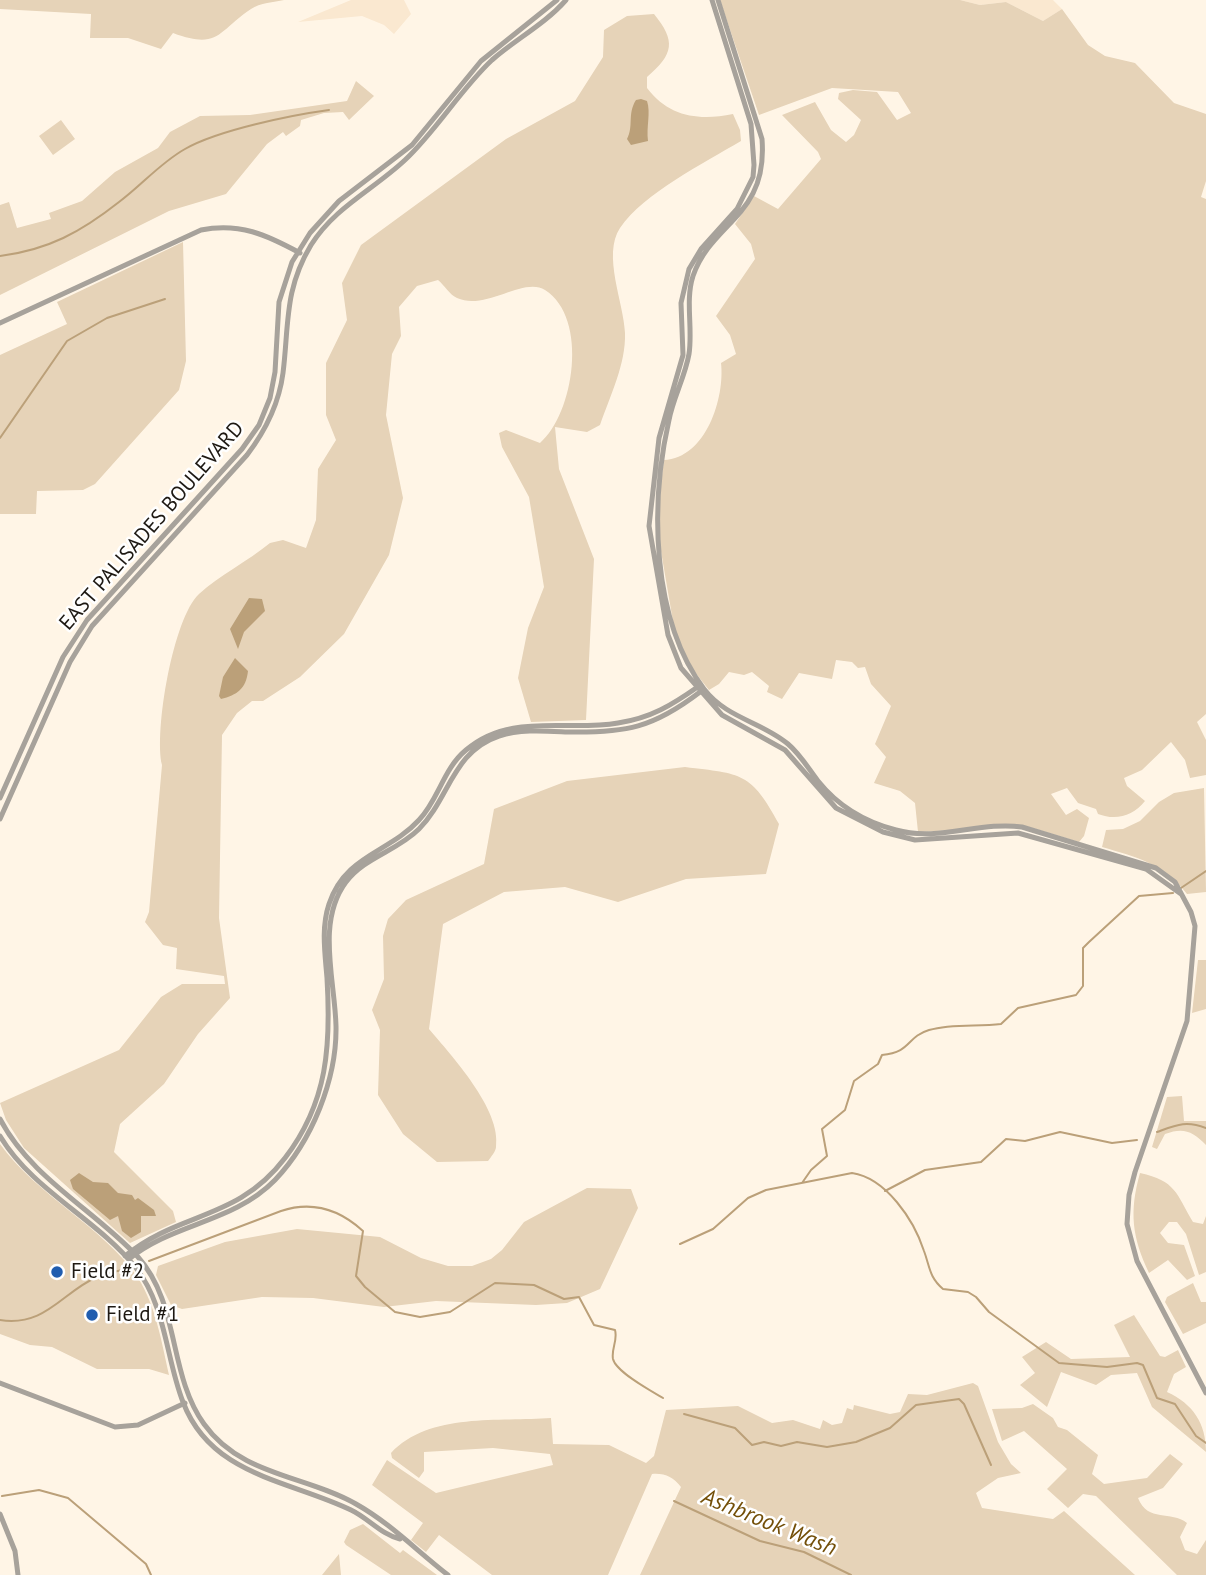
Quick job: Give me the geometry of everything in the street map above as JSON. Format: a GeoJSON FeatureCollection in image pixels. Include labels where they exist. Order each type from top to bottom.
{"type":"FeatureCollection","features":[{"type":"Feature","properties":{"kind":"street","name":"EAST PALISADES BOULEVARD"},"geometry":{"type":"LineString","coordinates":[[0,798],[63,657],[87,620],[242,449],[259,425],[275,372],[279,302],[298,252],[317,224],[339,201],[412,145],[481,61],[557,0]]}},
{"type":"Feature","properties":{"kind":"street","name":"EAST PALISADES BOULEVARD"},"geometry":{"type":"LineString","coordinates":[[0,819],[70,662],[92,626],[247,455],[263,432],[271,416],[283,375],[288,304],[305,256],[330,220],[413,153],[492,61],[545,21],[566,0]]}},
{"type":"Feature","properties":{"kind":"street"},"geometry":{"type":"LineString","coordinates":[[712,0],[762,139],[761,166],[748,204],[704,255],[693,276],[689,300],[689,354],[668,422],[657,506],[656,534],[675,638],[700,688],[730,712],[788,744],[843,807],[884,826],[930,835],[1001,825],[1022,827],[1156,868],[1175,882],[1195,926],[1187,1021],[1135,1172],[1129,1195],[1127,1224],[1136,1261],[1206,1393]]}},
{"type":"Feature","properties":{"kind":"street"},"geometry":{"type":"LineString","coordinates":[[718,0],[743,90]]}},
{"type":"Feature","properties":{"kind":"street"},"geometry":{"type":"LineString","coordinates":[[0,323],[201,230],[225,227],[250,230],[305,256]]}},
{"type":"Feature","properties":{"kind":"street"},"geometry":{"type":"LineString","coordinates":[[127,1257],[159,1237],[213,1220],[240,1207],[268,1186],[291,1160],[321,1102],[334,1060],[336,1025],[329,935],[338,894],[359,869],[418,831],[463,760],[486,741],[517,732],[603,731],[653,723],[669,715],[700,688]]}},
{"type":"Feature","properties":{"kind":"street"},"geometry":{"type":"LineString","coordinates":[[0,1119],[23,1153],[133,1252],[152,1278],[163,1301],[191,1400],[204,1423],[228,1449],[251,1464],[355,1503],[448,1575]]}},
{"type":"Feature","properties":{"kind":"street"},"geometry":{"type":"LineString","coordinates":[[0,1136],[17,1160],[127,1257],[143,1278],[156,1305],[183,1404],[203,1436],[243,1469],[351,1510],[393,1538],[402,1540]]}},
{"type":"Feature","properties":{"kind":"street"},"geometry":{"type":"LineString","coordinates":[[0,1383],[115,1427],[138,1425],[191,1400]]}},
{"type":"Feature","properties":{"kind":"street"},"geometry":{"type":"LineString","coordinates":[[243,1469],[268,1476],[276,1474]]}},
{"type":"Feature","properties":{"kind":"street"},"geometry":{"type":"LineString","coordinates":[[0,1514],[15,1551],[18,1575]]}},
{"type":"Feature","properties":{"kind":"shaded area"},"geometry":{"type":"Polygon","coordinates":[[[0,0],[284,0],[255,7],[209,39],[188,38],[173,33],[161,49],[128,38],[90,38],[91,14],[0,9],[0,0]]]}},
{"type":"Feature","properties":{"kind":"shaded area"},"geometry":{"type":"Polygon","coordinates":[[[351,0],[404,0],[411,14],[394,34],[384,25],[362,16],[298,22],[351,0]]]}},
{"type":"Feature","properties":{"kind":"shaded area"},"geometry":{"type":"Polygon","coordinates":[[[720,0],[960,0],[980,5],[1006,2],[1043,21],[1062,9],[1088,45],[1105,56],[1135,63],[1174,103],[1206,114],[1206,181],[1201,197],[1206,199],[1206,714],[1197,722],[1206,740],[1206,775],[1190,778],[1185,760],[1171,742],[1142,770],[1124,778],[1127,786],[1145,801],[1130,814],[1111,817],[1098,814],[1096,809],[1078,803],[1067,788],[1051,794],[1066,815],[1077,809],[1089,818],[1084,836],[1079,842],[1026,826],[918,832],[915,803],[900,791],[874,783],[886,757],[875,744],[891,706],[871,684],[865,667],[858,668],[852,662],[836,660],[832,679],[799,673],[782,699],[767,692],[769,686],[752,672],[744,675],[729,672],[719,684],[709,690],[687,662],[675,633],[656,522],[664,460],[679,457],[702,438],[716,409],[720,393],[721,363],[736,354],[730,335],[716,316],[755,259],[751,244],[735,224],[754,196],[778,209],[821,159],[818,152],[782,115],[815,102],[831,130],[846,142],[854,135],[861,120],[838,99],[839,93],[853,90],[877,92],[897,120],[911,113],[898,92],[832,88],[759,115],[720,0]]]}},
{"type":"Feature","properties":{"kind":"shaded area"},"geometry":{"type":"Polygon","coordinates":[[[960,0],[1053,0],[1062,9],[1043,21],[1006,2],[980,5],[960,0]]]}},
{"type":"Feature","properties":{"kind":"shaded area"},"geometry":{"type":"Polygon","coordinates":[[[654,14],[666,32],[669,47],[663,61],[647,77],[647,88],[675,111],[708,117],[733,114],[740,130],[741,141],[659,191],[620,228],[615,239],[613,265],[624,321],[625,345],[617,380],[600,425],[587,432],[555,427],[559,469],[594,559],[586,720],[531,722],[518,678],[528,628],[544,587],[529,497],[502,447],[499,433],[506,430],[540,443],[552,429],[568,389],[572,366],[568,322],[559,303],[545,290],[536,287],[468,301],[454,297],[438,280],[417,286],[399,307],[401,336],[392,354],[386,415],[403,498],[389,555],[344,634],[300,677],[263,701],[252,701],[237,713],[222,735],[219,918],[230,998],[198,1034],[164,1084],[120,1124],[114,1152],[173,1211],[176,1222],[130,1243],[24,1148],[6,1120],[0,1103],[119,1050],[161,997],[182,984],[225,984],[224,976],[176,969],[177,948],[163,945],[145,922],[149,912],[162,765],[160,749],[163,702],[181,626],[199,594],[270,543],[283,540],[306,548],[316,520],[318,469],[336,440],[326,415],[326,363],[347,320],[342,283],[361,245],[506,139],[575,101],[603,57],[604,30],[627,16],[654,14]]]}},
{"type":"Feature","properties":{"kind":"shaded area"},"geometry":{"type":"Polygon","coordinates":[[[356,81],[374,96],[349,120],[343,112],[324,113],[301,120],[300,126],[286,136],[283,132],[267,144],[226,194],[169,211],[0,295],[0,205],[9,202],[17,228],[51,219],[49,213],[82,201],[115,172],[158,148],[170,132],[200,116],[250,115],[347,101],[356,81]]]}},
{"type":"Feature","properties":{"kind":"shaded area"},"geometry":{"type":"Polygon","coordinates":[[[636,100],[647,101],[648,106],[648,141],[631,145],[627,139],[632,110],[636,100]]]}},
{"type":"Feature","properties":{"kind":"shaded area"},"geometry":{"type":"Polygon","coordinates":[[[61,120],[75,139],[53,155],[39,136],[61,120]]]}},
{"type":"Feature","properties":{"kind":"shaded area"},"geometry":{"type":"Polygon","coordinates":[[[183,242],[186,361],[179,390],[95,484],[83,490],[37,491],[36,514],[0,514],[0,355],[67,324],[57,302],[183,242]]]}},
{"type":"Feature","properties":{"kind":"shaded area"},"geometry":{"type":"Polygon","coordinates":[[[249,598],[262,599],[265,611],[244,632],[238,649],[230,629],[249,598]]]}},
{"type":"Feature","properties":{"kind":"shaded area"},"geometry":{"type":"Polygon","coordinates":[[[235,658],[248,671],[245,682],[236,693],[221,699],[219,696],[223,677],[235,658]]]}},
{"type":"Feature","properties":{"kind":"shaded area"},"geometry":{"type":"Polygon","coordinates":[[[685,767],[732,774],[752,785],[761,794],[779,824],[766,874],[686,879],[618,902],[565,887],[504,892],[443,924],[429,1029],[483,1100],[496,1132],[496,1147],[488,1161],[437,1162],[403,1134],[378,1095],[380,1030],[372,1010],[384,979],[383,936],[388,919],[406,900],[484,864],[494,809],[567,781],[685,767]]]}},
{"type":"Feature","properties":{"kind":"shaded area"},"geometry":{"type":"Polygon","coordinates":[[[1204,788],[1206,892],[1187,894],[1169,875],[1149,863],[1102,847],[1106,830],[1123,829],[1140,821],[1159,802],[1174,793],[1204,788]]]}},
{"type":"Feature","properties":{"kind":"shaded area"},"geometry":{"type":"Polygon","coordinates":[[[1198,960],[1206,960],[1206,1009],[1192,1013],[1198,960]]]}},
{"type":"Feature","properties":{"kind":"shaded area"},"geometry":{"type":"Polygon","coordinates":[[[1182,1096],[1184,1121],[1206,1121],[1206,1145],[1197,1136],[1177,1131],[1165,1134],[1157,1149],[1152,1147],[1167,1097],[1182,1096]]]}},
{"type":"Feature","properties":{"kind":"shaded area"},"geometry":{"type":"Polygon","coordinates":[[[0,1144],[32,1179],[108,1243],[138,1278],[154,1313],[169,1375],[149,1369],[97,1369],[52,1347],[30,1345],[0,1334],[0,1144]]]}},
{"type":"Feature","properties":{"kind":"shaded area"},"geometry":{"type":"Polygon","coordinates":[[[79,1173],[93,1182],[108,1183],[118,1193],[132,1195],[135,1200],[138,1198],[154,1210],[156,1216],[141,1216],[141,1232],[131,1238],[122,1231],[118,1216],[110,1220],[73,1189],[70,1180],[79,1173]]]}},
{"type":"Feature","properties":{"kind":"shaded area"},"geometry":{"type":"Polygon","coordinates":[[[1140,1173],[1168,1184],[1193,1222],[1203,1224],[1206,1216],[1206,1272],[1199,1275],[1186,1234],[1177,1222],[1169,1222],[1160,1233],[1168,1243],[1184,1245],[1195,1276],[1187,1280],[1168,1260],[1149,1273],[1139,1248],[1134,1224],[1134,1200],[1140,1173]]]}},
{"type":"Feature","properties":{"kind":"shaded area"},"geometry":{"type":"Polygon","coordinates":[[[587,1188],[631,1189],[638,1208],[600,1289],[567,1303],[536,1305],[436,1301],[384,1307],[313,1298],[262,1297],[182,1309],[171,1305],[156,1275],[158,1266],[225,1242],[297,1229],[380,1237],[421,1258],[448,1266],[472,1266],[491,1259],[502,1250],[524,1222],[587,1188]]]}},
{"type":"Feature","properties":{"kind":"shaded area"},"geometry":{"type":"Polygon","coordinates":[[[1193,1283],[1201,1302],[1206,1302],[1206,1323],[1183,1334],[1165,1302],[1167,1297],[1193,1283]]]}},
{"type":"Feature","properties":{"kind":"shaded area"},"geometry":{"type":"Polygon","coordinates":[[[1134,1315],[1160,1356],[1165,1357],[1178,1350],[1186,1367],[1174,1374],[1167,1392],[1184,1402],[1201,1423],[1206,1452],[1152,1407],[1137,1373],[1111,1375],[1096,1385],[1061,1372],[1047,1407],[1020,1385],[1035,1373],[1022,1357],[1046,1342],[1071,1359],[1130,1357],[1114,1325],[1134,1315]]]}},
{"type":"Feature","properties":{"kind":"shaded area"},"geometry":{"type":"Polygon","coordinates":[[[973,1383],[978,1386],[998,1442],[1011,1464],[1021,1473],[998,1478],[976,1493],[982,1508],[1053,1519],[1064,1511],[1135,1575],[640,1575],[681,1487],[668,1476],[652,1474],[608,1575],[492,1575],[439,1535],[426,1552],[411,1540],[423,1523],[372,1485],[387,1460],[436,1493],[553,1465],[550,1454],[493,1448],[424,1452],[424,1471],[419,1478],[392,1458],[391,1453],[407,1440],[445,1425],[488,1420],[551,1418],[553,1444],[609,1445],[646,1463],[654,1456],[666,1410],[738,1406],[772,1423],[793,1420],[820,1429],[823,1420],[832,1425],[842,1423],[847,1408],[853,1410],[854,1405],[890,1414],[900,1412],[908,1394],[927,1395],[973,1383]]]}},
{"type":"Feature","properties":{"kind":"shaded area"},"geometry":{"type":"Polygon","coordinates":[[[1033,1404],[1053,1418],[1058,1427],[1067,1430],[1098,1455],[1092,1474],[1104,1484],[1147,1478],[1170,1454],[1183,1464],[1163,1488],[1138,1498],[1148,1511],[1187,1523],[1180,1537],[1185,1550],[1197,1554],[1206,1540],[1206,1575],[1177,1575],[1096,1496],[1083,1494],[1068,1508],[1047,1489],[1067,1469],[1024,1431],[1002,1441],[992,1409],[1022,1408],[1033,1404]]]}},
{"type":"Feature","properties":{"kind":"shaded area"},"geometry":{"type":"Polygon","coordinates":[[[363,1524],[400,1553],[403,1550],[437,1575],[391,1575],[346,1545],[344,1542],[350,1530],[363,1524]]]}},
{"type":"Feature","properties":{"kind":"shaded area"},"geometry":{"type":"Polygon","coordinates":[[[339,1554],[341,1575],[322,1575],[339,1554]]]}},
{"type":"Feature","properties":{"kind":"waterway"},"geometry":{"type":"LineString","coordinates":[[0,256],[34,249],[77,231],[119,202],[167,161],[199,142],[256,124],[329,110]]}},
{"type":"Feature","properties":{"kind":"waterway"},"geometry":{"type":"LineString","coordinates":[[0,438],[67,341],[107,318],[165,299]]}},
{"type":"Feature","properties":{"kind":"waterway"},"geometry":{"type":"LineString","coordinates":[[1181,888],[1206,871]]}},
{"type":"Feature","properties":{"kind":"waterway"},"geometry":{"type":"LineString","coordinates":[[802,1183],[811,1170],[827,1156],[822,1129],[845,1110],[854,1081],[878,1064],[882,1055],[899,1051],[916,1036],[929,1030],[1001,1024],[1018,1008],[1076,995],[1083,986],[1083,948],[1139,896],[1173,893]]}},
{"type":"Feature","properties":{"kind":"waterway"},"geometry":{"type":"LineString","coordinates":[[1157,1132],[1187,1124],[1206,1128]]}},
{"type":"Feature","properties":{"kind":"waterway"},"geometry":{"type":"LineString","coordinates":[[885,1191],[925,1170],[981,1162],[1006,1139],[1025,1141],[1060,1132],[1112,1143],[1137,1140]]}},
{"type":"Feature","properties":{"kind":"waterway"},"geometry":{"type":"LineString","coordinates":[[680,1244],[713,1229],[748,1198],[766,1190],[852,1173],[864,1177],[887,1192],[906,1214],[919,1239],[932,1276],[943,1289],[968,1292],[976,1297],[989,1312],[1059,1363],[1107,1367],[1137,1363],[1143,1365],[1157,1398],[1175,1404],[1196,1436],[1206,1443]]}},
{"type":"Feature","properties":{"kind":"waterway"},"geometry":{"type":"LineString","coordinates":[[149,1261],[281,1211],[303,1207],[324,1209],[344,1217],[363,1231],[356,1276],[395,1312],[420,1317],[450,1312],[495,1283],[534,1285],[564,1299],[579,1297],[594,1325],[615,1330],[613,1359],[620,1370],[663,1398]]}},
{"type":"Feature","properties":{"kind":"waterway"},"geometry":{"type":"LineString","coordinates":[[0,1320],[30,1318],[53,1307],[85,1283],[108,1273],[128,1269]]}},
{"type":"Feature","properties":{"kind":"waterway"},"geometry":{"type":"LineString","coordinates":[[684,1414],[735,1428],[752,1445],[764,1442],[781,1446],[797,1442],[827,1447],[856,1442],[890,1428],[916,1405],[959,1399],[964,1404],[991,1465]]}},
{"type":"Feature","properties":{"kind":"waterway"},"geometry":{"type":"LineString","coordinates":[[2,1496],[39,1490],[68,1498],[146,1564],[151,1575]]}},
{"type":"Feature","properties":{"kind":"waterway","name":"Ashbrook Wash"},"geometry":{"type":"LineString","coordinates":[[674,1501],[760,1541],[804,1552],[851,1575]]}},
{"type":"Feature","properties":{"kind":"place","name":"Field #2"},"geometry":{"type":"Point","coordinates":[57,1272]}},
{"type":"Feature","properties":{"kind":"place","name":"Field #1"},"geometry":{"type":"Point","coordinates":[92,1315]}}]}
